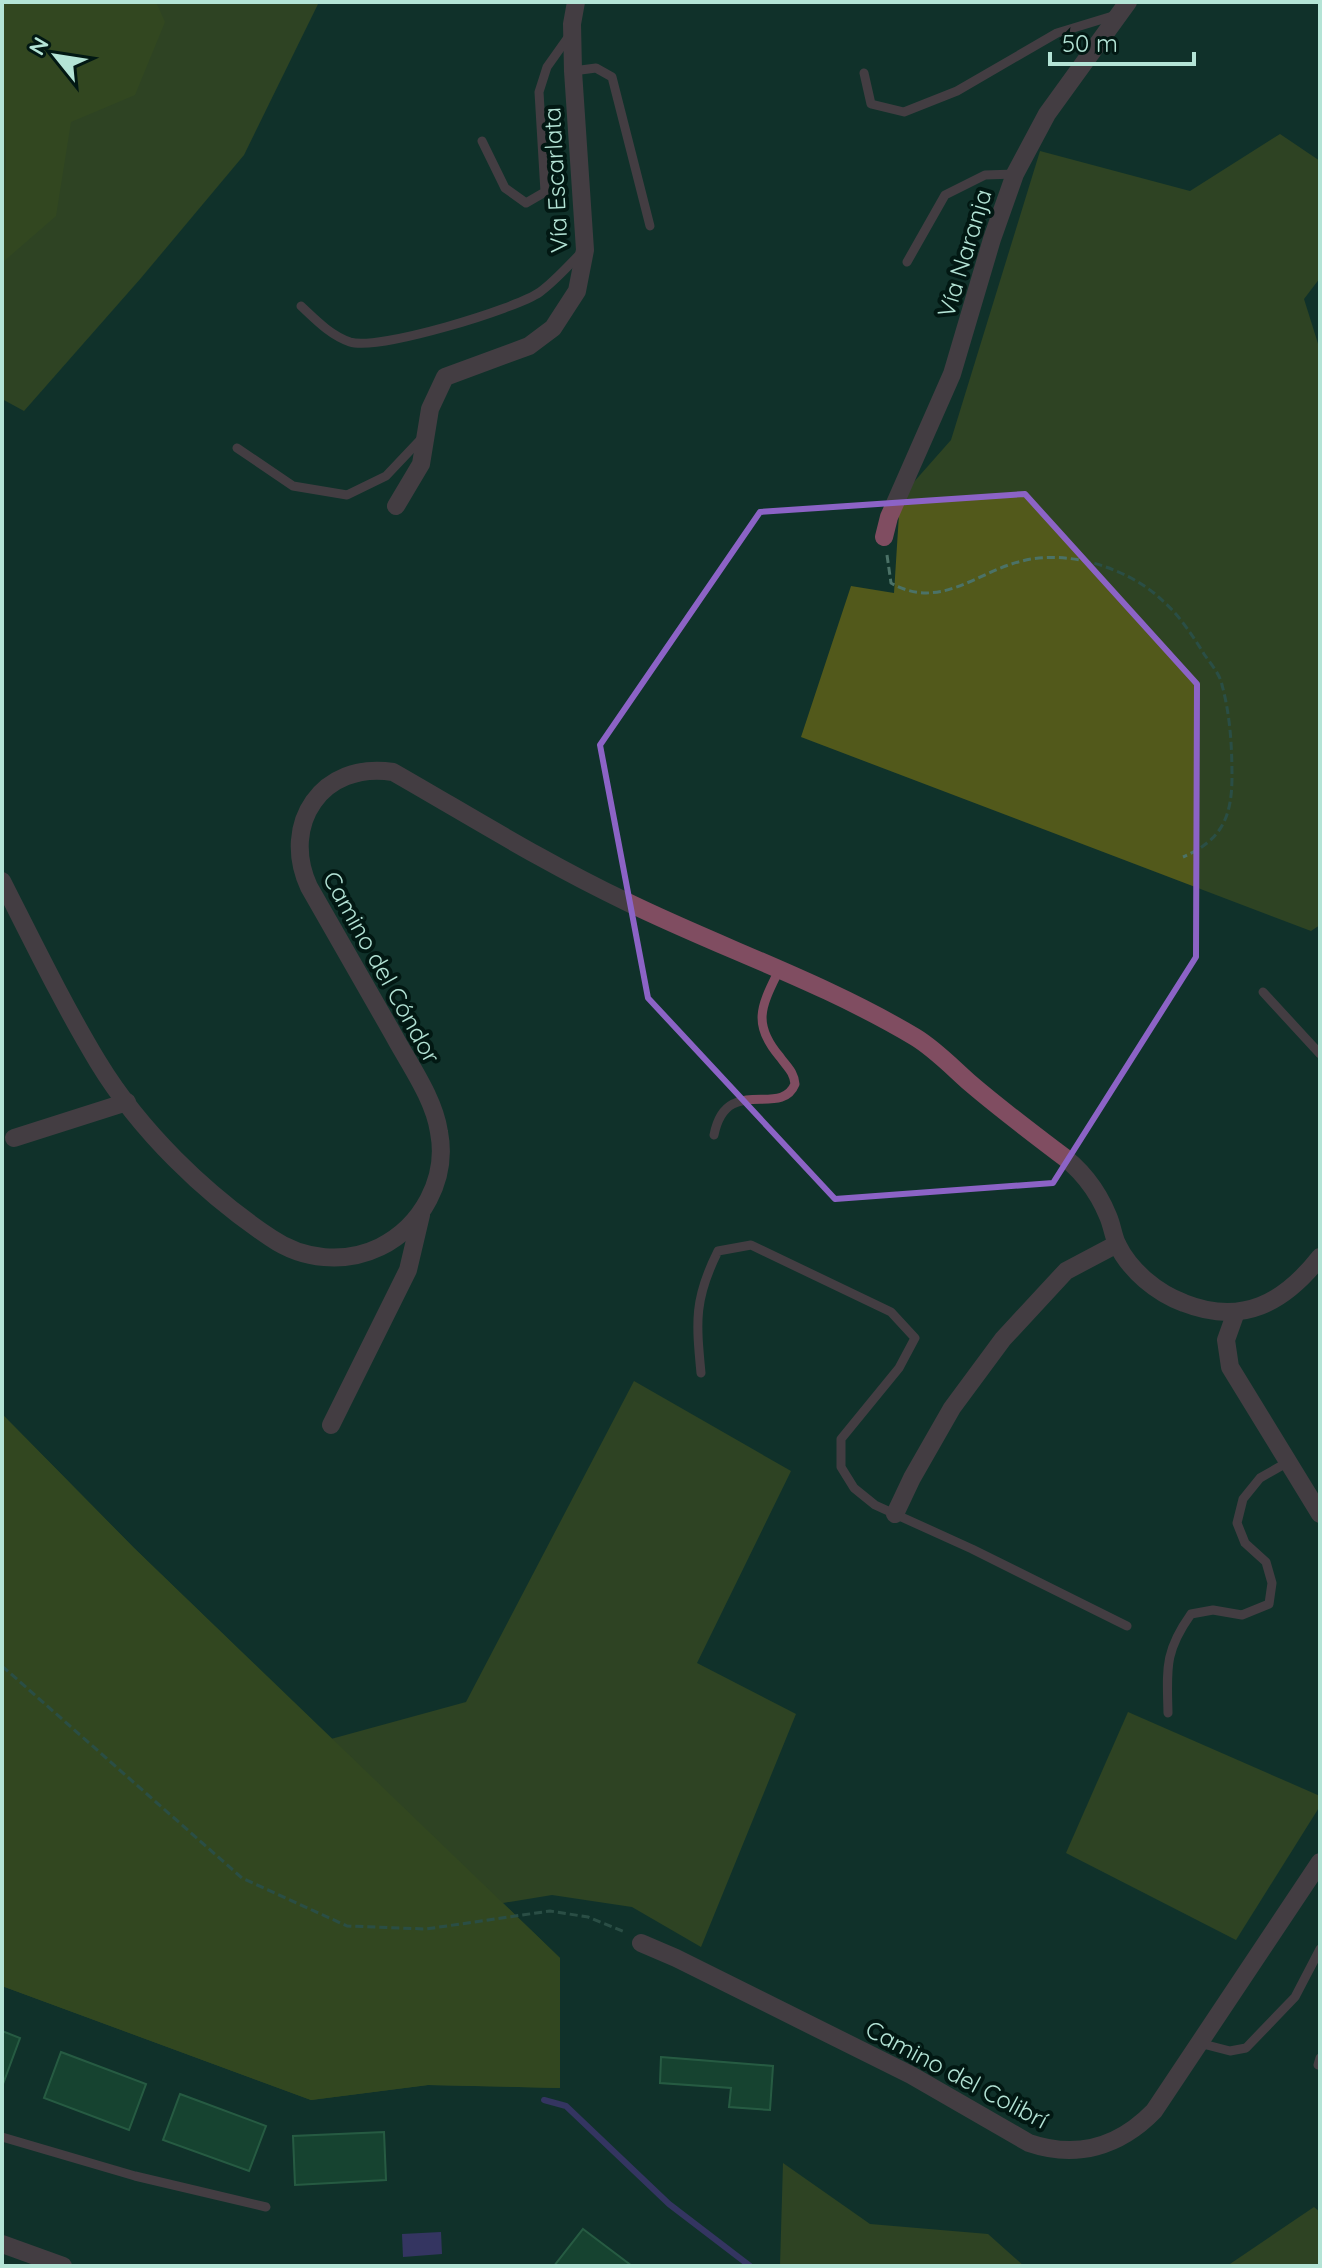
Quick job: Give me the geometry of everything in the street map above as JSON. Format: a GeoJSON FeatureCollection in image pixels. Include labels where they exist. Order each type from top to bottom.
{"type":"FeatureCollection","features":[{"type":"Feature","properties":{"kind":"street","name":"Vía Escarlata"},"geometry":{"type":"LineString","coordinates":[[396,506],[421,464],[430,409],[445,377],[529,346],[562,317],[577,291],[585,250],[573,71],[572,34],[576,2]]}},
{"type":"Feature","properties":{"kind":"street","name":"Vía Naranja"},"geometry":{"type":"LineString","coordinates":[[884,537],[889,517],[952,374],[995,228],[1015,174],[1047,114],[1123,8]]}},
{"type":"Feature","properties":{"kind":"street","name":"Camino del Cóndor"},"geometry":{"type":"LineString","coordinates":[[2,881],[99,1063],[127,1102],[209,1190],[272,1239],[304,1254],[339,1258],[373,1250],[401,1234],[421,1212],[436,1182],[440,1166],[440,1133],[436,1117],[409,1063],[309,887],[299,860],[298,845],[305,817],[312,804],[332,783],[367,770],[393,772],[540,859],[626,902],[829,992],[918,1038],[1007,1115],[1071,1161],[1099,1198],[1117,1244],[1137,1272],[1165,1294],[1199,1309],[1253,1311],[1299,1281],[1320,1257]]}},
{"type":"Feature","properties":{"kind":"street"},"geometry":{"type":"LineString","coordinates":[[14,1138],[127,1102]]}},
{"type":"Feature","properties":{"kind":"street"},"geometry":{"type":"LineString","coordinates":[[331,1425],[408,1270],[421,1212]]}},
{"type":"Feature","properties":{"kind":"street"},"geometry":{"type":"LineString","coordinates":[[895,1514],[952,1408],[1003,1339],[1066,1271],[1117,1244]]}},
{"type":"Feature","properties":{"kind":"street"},"geometry":{"type":"LineString","coordinates":[[1236,1312],[1226,1340],[1230,1367],[1320,1514]]}},
{"type":"Feature","properties":{"kind":"street","name":"Camino del Colibrí"},"geometry":{"type":"LineString","coordinates":[[641,1943],[911,2075],[1029,2143],[1074,2151],[1119,2139],[1154,2111],[1320,1862]]}},
{"type":"Feature","properties":{"kind":"street"},"geometry":{"type":"LineString","coordinates":[[2,2244],[63,2266]]}},
{"type":"Feature","properties":{"kind":"lane"},"geometry":{"type":"LineString","coordinates":[[864,73],[871,104],[904,112],[957,91],[1057,33],[1123,8]]}},
{"type":"Feature","properties":{"kind":"lane"},"geometry":{"type":"LineString","coordinates":[[482,141],[505,188],[526,203],[545,192],[539,92],[547,67],[572,34]]}},
{"type":"Feature","properties":{"kind":"lane"},"geometry":{"type":"LineString","coordinates":[[573,71],[596,68],[612,77],[650,226]]}},
{"type":"Feature","properties":{"kind":"lane"},"geometry":{"type":"LineString","coordinates":[[907,262],[945,195],[985,175],[1015,174]]}},
{"type":"Feature","properties":{"kind":"lane"},"geometry":{"type":"LineString","coordinates":[[301,306],[324,329],[352,343],[394,341],[469,320],[539,293],[585,250]]}},
{"type":"Feature","properties":{"kind":"lane"},"geometry":{"type":"LineString","coordinates":[[237,448],[293,486],[347,495],[386,476],[426,434]]}},
{"type":"Feature","properties":{"kind":"lane"},"geometry":{"type":"LineString","coordinates":[[714,1135],[720,1117],[733,1104],[749,1098],[781,1099],[792,1091],[795,1077],[767,1039],[762,1016],[762,1004],[779,970]]}},
{"type":"Feature","properties":{"kind":"lane"},"geometry":{"type":"LineString","coordinates":[[1263,992],[1320,1054]]}},
{"type":"Feature","properties":{"kind":"lane"},"geometry":{"type":"LineString","coordinates":[[701,1373],[696,1321],[704,1278],[718,1251],[751,1245],[891,1312],[915,1338],[899,1368],[841,1439],[841,1467],[854,1488],[875,1505],[1127,1626]]}},
{"type":"Feature","properties":{"kind":"lane"},"geometry":{"type":"LineString","coordinates":[[1168,1713],[1167,1671],[1174,1637],[1191,1614],[1213,1610],[1242,1615],[1269,1604],[1272,1583],[1266,1562],[1245,1543],[1237,1523],[1243,1499],[1260,1478],[1288,1462]]}},
{"type":"Feature","properties":{"kind":"lane"},"geometry":{"type":"LineString","coordinates":[[1199,2043],[1230,2051],[1246,2048],[1295,1997],[1320,1949]]}},
{"type":"Feature","properties":{"kind":"lane"},"geometry":{"type":"LineString","coordinates":[[2,2137],[135,2176],[266,2207]]}},
{"type":"Feature","properties":{"kind":"path"},"geometry":{"type":"LineString","coordinates":[[884,537],[891,583],[905,591],[925,594],[953,591],[979,576],[1024,560],[1069,557],[1116,570],[1162,600],[1198,643],[1222,682],[1232,748],[1232,798],[1225,824],[1202,849],[1183,857]]}},
{"type":"Feature","properties":{"kind":"path"},"geometry":{"type":"LineString","coordinates":[[2,1666],[242,1878],[347,1926],[426,1929],[550,1911],[569,1912],[598,1920],[641,1943]]}},
{"type":"Feature","properties":{"kind":"highlighted area"},"geometry":{"type":"Polygon","coordinates":[[[1025,494],[1197,684],[1196,957],[1053,1183],[835,1199],[648,998],[600,745],[760,512],[1025,494]]]}},
{"type":"Feature","properties":{"kind":"green space"},"geometry":{"type":"Polygon","coordinates":[[[2,2],[319,2],[244,155],[24,411],[2,399],[2,2]]]}},
{"type":"Feature","properties":{"kind":"green space"},"geometry":{"type":"Polygon","coordinates":[[[2,2],[156,2],[165,22],[135,95],[71,122],[56,216],[3,262],[6,161],[2,2]]]}},
{"type":"Feature","properties":{"kind":"green space"},"geometry":{"type":"Polygon","coordinates":[[[1280,134],[1320,161],[1320,278],[1304,299],[1320,350],[1320,925],[1311,931],[801,737],[851,586],[894,593],[899,514],[913,483],[951,440],[1040,151],[1190,191],[1280,134]]]}},
{"type":"Feature","properties":{"kind":"green space"},"geometry":{"type":"Polygon","coordinates":[[[634,1381],[791,1471],[697,1663],[796,1714],[701,1947],[632,1907],[552,1895],[503,1903],[560,1958],[560,2088],[428,2085],[311,2100],[2,1986],[2,1414],[134,1548],[331,1739],[466,1702],[634,1381]]]}},
{"type":"Feature","properties":{"kind":"green space"},"geometry":{"type":"Polygon","coordinates":[[[2,1414],[134,1548],[560,1958],[560,2088],[428,2085],[311,2100],[2,1986],[2,1414]]]}},
{"type":"Feature","properties":{"kind":"green space"},"geometry":{"type":"Polygon","coordinates":[[[1128,1712],[1320,1796],[1320,1806],[1236,1940],[1066,1853],[1128,1712]]]}},
{"type":"Feature","properties":{"kind":"green space"},"geometry":{"type":"Polygon","coordinates":[[[783,2163],[870,2224],[988,2234],[1024,2266],[780,2266],[783,2163]]]}},
{"type":"Feature","properties":{"kind":"green space"},"geometry":{"type":"Polygon","coordinates":[[[1314,2207],[1320,2212],[1320,2266],[1227,2266],[1314,2207]]]}},
{"type":"Feature","properties":{"kind":"shaded area"},"geometry":{"type":"Polygon","coordinates":[[[441,2232],[442,2254],[403,2257],[402,2234],[441,2232]]]}},
{"type":"Feature","properties":{"kind":"building"},"geometry":{"type":"Polygon","coordinates":[[[2,2031],[20,2038],[3,2084],[2,2083],[2,2031]]]}},
{"type":"Feature","properties":{"kind":"building"},"geometry":{"type":"Polygon","coordinates":[[[61,2052],[146,2084],[129,2130],[44,2098],[61,2052]]]}},
{"type":"Feature","properties":{"kind":"building"},"geometry":{"type":"Polygon","coordinates":[[[661,2057],[773,2066],[770,2110],[729,2107],[731,2088],[660,2083],[661,2057]]]}},
{"type":"Feature","properties":{"kind":"building"},"geometry":{"type":"Polygon","coordinates":[[[180,2094],[266,2126],[249,2171],[163,2140],[180,2094]]]}},
{"type":"Feature","properties":{"kind":"building"},"geometry":{"type":"Polygon","coordinates":[[[384,2132],[386,2180],[295,2185],[293,2136],[384,2132]]]}},
{"type":"Feature","properties":{"kind":"building"},"geometry":{"type":"Polygon","coordinates":[[[583,2229],[632,2266],[554,2266],[583,2229]]]}},
{"type":"Feature","properties":{"kind":"waterway"},"geometry":{"type":"LineString","coordinates":[[544,2100],[566,2106],[669,2204],[750,2266]]}}]}
